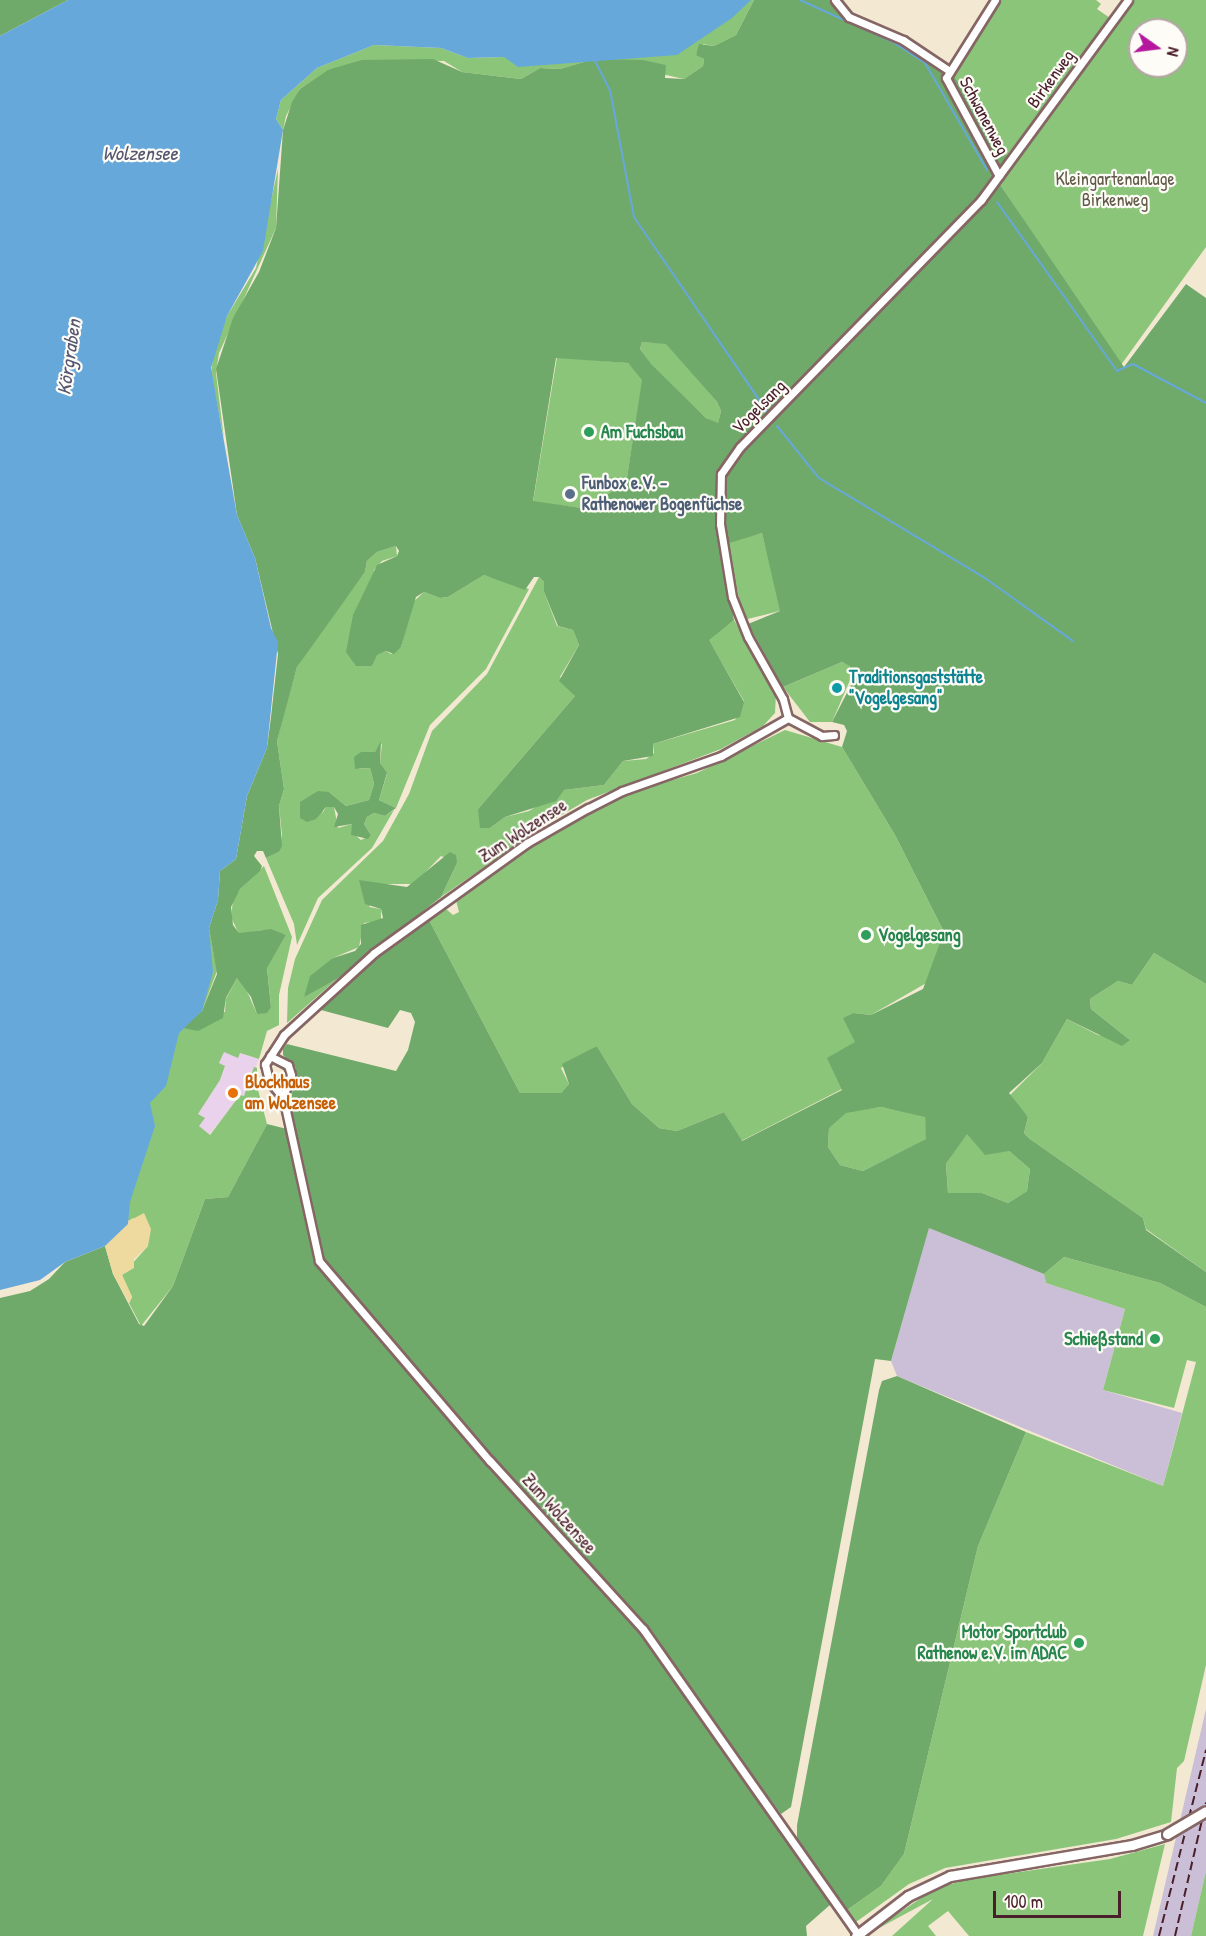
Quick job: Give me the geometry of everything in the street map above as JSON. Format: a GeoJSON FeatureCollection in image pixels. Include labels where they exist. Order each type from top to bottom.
{"type":"FeatureCollection","features":[{"type":"Feature","properties":{"kind":"main road"},"geometry":{"type":"LineString","coordinates":[[857,1935],[908,1896],[950,1876],[1132,1845],[1167,1834],[1206,1810]]}},
{"type":"Feature","properties":{"kind":"street","name":"Schwanenweg"},"geometry":{"type":"LineString","coordinates":[[835,0],[849,17],[903,40],[948,70]]}},
{"type":"Feature","properties":{"kind":"street","name":"Schwanenweg"},"geometry":{"type":"LineString","coordinates":[[995,0],[948,70],[946,78],[999,176]]}},
{"type":"Feature","properties":{"kind":"street","name":"Birkenweg"},"geometry":{"type":"LineString","coordinates":[[999,176],[1128,0]]}},
{"type":"Feature","properties":{"kind":"street","name":"Vogelsang"},"geometry":{"type":"LineString","coordinates":[[788,718],[783,699],[747,637],[732,597],[720,524],[721,474],[740,447],[965,216],[999,176]]}},
{"type":"Feature","properties":{"kind":"street"},"geometry":{"type":"LineString","coordinates":[[788,718],[822,736],[834,735]]}},
{"type":"Feature","properties":{"kind":"street","name":"Zum Wolzensee"},"geometry":{"type":"LineString","coordinates":[[788,718],[721,756],[679,774],[621,791],[528,843],[374,953],[284,1035],[265,1064],[269,1081],[283,1097],[319,1261],[490,1461],[643,1629],[857,1935]]}},
{"type":"Feature","properties":{"kind":"street","name":"Zum Wolzensee"},"geometry":{"type":"LineString","coordinates":[[270,1056],[288,1065],[291,1075],[283,1097]]}},
{"type":"Feature","properties":{"kind":"shaded area"},"geometry":{"type":"Polygon","coordinates":[[[224,1051],[237,1057],[240,1053],[259,1059],[245,1097],[240,1096],[209,1135],[199,1126],[198,1114],[220,1080],[225,1067],[219,1063],[224,1051]]]}},
{"type":"Feature","properties":{"kind":"shaded area"},"geometry":{"type":"Polygon","coordinates":[[[929,1227],[1044,1274],[1046,1283],[1125,1309],[1103,1390],[1182,1413],[1163,1486],[897,1376],[891,1361],[929,1227]]]}},
{"type":"Feature","properties":{"kind":"shaded area"},"geometry":{"type":"Polygon","coordinates":[[[1206,1709],[1206,1871],[1191,1936],[1153,1936],[1206,1709]]]}},
{"type":"Feature","properties":{"kind":"green space"},"geometry":{"type":"Polygon","coordinates":[[[0,0],[68,0],[0,36],[0,0]]]}},
{"type":"Feature","properties":{"kind":"green space"},"geometry":{"type":"Polygon","coordinates":[[[729,0],[754,0],[736,35],[714,46],[703,44],[696,54],[704,59],[703,66],[684,79],[594,59],[560,69],[540,68],[521,79],[462,72],[444,61],[361,60],[323,74],[300,89],[286,116],[283,130],[276,119],[281,100],[317,68],[374,45],[441,48],[468,58],[504,57],[729,0]]]}},
{"type":"Feature","properties":{"kind":"green space"},"geometry":{"type":"Polygon","coordinates":[[[754,0],[832,0],[845,17],[902,41],[950,70],[1008,157],[979,197],[738,443],[717,475],[715,521],[734,620],[709,640],[744,702],[740,717],[653,744],[653,756],[623,761],[604,785],[564,790],[556,801],[505,817],[490,828],[480,828],[478,809],[575,696],[559,681],[579,645],[573,630],[558,626],[544,592],[544,582],[539,577],[534,577],[525,590],[484,575],[448,597],[440,598],[424,592],[416,597],[401,647],[394,654],[386,651],[377,655],[372,666],[356,666],[346,652],[353,615],[377,565],[397,556],[399,551],[396,546],[377,552],[367,561],[365,572],[297,667],[277,741],[284,789],[279,806],[282,846],[279,852],[266,858],[263,851],[257,851],[254,856],[262,866],[260,871],[240,889],[231,907],[233,925],[239,933],[271,929],[286,935],[267,968],[271,1007],[267,1013],[257,1014],[251,997],[237,978],[226,998],[223,1018],[198,1031],[183,1028],[202,1011],[217,974],[209,928],[218,900],[220,871],[236,859],[247,796],[267,748],[271,717],[278,654],[255,558],[237,515],[216,369],[233,318],[259,272],[276,228],[283,130],[292,102],[300,89],[328,70],[361,60],[433,59],[462,72],[521,79],[540,68],[560,69],[594,59],[643,60],[666,65],[665,78],[684,79],[703,66],[704,59],[696,55],[699,44],[714,46],[736,35],[754,0]],[[642,342],[640,349],[651,364],[706,418],[718,423],[721,411],[717,402],[666,344],[642,342]],[[556,358],[533,501],[582,508],[626,484],[642,380],[628,363],[556,358]]]}},
{"type":"Feature","properties":{"kind":"green space"},"geometry":{"type":"Polygon","coordinates":[[[1001,0],[1096,0],[1101,4],[1097,9],[1110,18],[1008,157],[950,70],[1001,0]]]}},
{"type":"Feature","properties":{"kind":"green space","name":"Kleingartenanlage Birkenweg"},"geometry":{"type":"Polygon","coordinates":[[[1132,0],[1206,0],[1206,247],[1121,365],[999,183],[1132,0]]]}},
{"type":"Feature","properties":{"kind":"green space"},"geometry":{"type":"Polygon","coordinates":[[[278,169],[276,228],[219,353],[216,373],[224,439],[211,373],[214,350],[227,316],[256,268],[278,169]]]}},
{"type":"Feature","properties":{"kind":"green space"},"geometry":{"type":"Polygon","coordinates":[[[999,183],[1124,367],[1186,284],[1206,298],[1206,984],[1154,953],[1132,985],[1118,981],[1090,999],[1091,1009],[1130,1040],[1122,1046],[1067,1019],[1042,1063],[1009,1093],[1028,1117],[1024,1133],[1030,1139],[1143,1218],[1146,1230],[1206,1272],[1206,1307],[1160,1283],[1064,1257],[1044,1274],[929,1228],[891,1361],[875,1359],[791,1807],[781,1814],[642,1625],[488,1455],[323,1261],[290,1106],[296,1068],[283,1055],[283,1049],[287,1044],[396,1071],[408,1050],[415,1022],[411,1013],[400,1010],[388,1028],[321,1010],[377,958],[429,920],[520,1093],[561,1093],[569,1084],[562,1064],[597,1046],[632,1104],[659,1128],[677,1131],[724,1112],[742,1141],[842,1090],[827,1058],[855,1042],[843,1018],[854,1013],[871,1015],[923,989],[944,932],[895,835],[842,747],[847,731],[844,725],[832,722],[851,685],[850,666],[842,662],[783,687],[748,624],[780,611],[762,533],[726,544],[724,475],[743,448],[999,183]],[[881,1107],[846,1113],[829,1128],[828,1147],[840,1165],[863,1171],[926,1139],[925,1117],[881,1107]],[[967,1134],[946,1164],[948,1193],[982,1193],[1008,1203],[1027,1191],[1030,1169],[1009,1151],[985,1155],[967,1134]]]}},
{"type":"Feature","properties":{"kind":"green space"},"geometry":{"type":"Polygon","coordinates":[[[642,342],[666,343],[717,402],[721,411],[718,424],[706,418],[650,364],[640,349],[642,342]]]}},
{"type":"Feature","properties":{"kind":"green space","name":"Am Fuchsbau"},"geometry":{"type":"Polygon","coordinates":[[[557,357],[628,363],[643,379],[626,484],[582,508],[533,502],[557,357]]]}},
{"type":"Feature","properties":{"kind":"green space"},"geometry":{"type":"Polygon","coordinates":[[[762,533],[781,611],[744,620],[725,542],[762,533]]]}},
{"type":"Feature","properties":{"kind":"green space"},"geometry":{"type":"Polygon","coordinates":[[[396,546],[397,556],[382,561],[374,570],[372,666],[376,655],[386,651],[391,654],[401,647],[412,603],[424,592],[440,598],[448,597],[484,575],[529,589],[486,669],[430,725],[396,808],[379,800],[387,774],[380,763],[382,743],[375,752],[361,752],[358,769],[370,768],[374,784],[369,800],[346,806],[329,792],[322,814],[326,807],[334,807],[338,828],[352,824],[355,835],[361,840],[371,835],[364,824],[367,817],[374,813],[385,816],[394,810],[372,848],[318,898],[297,945],[294,924],[266,858],[279,852],[282,835],[279,806],[284,789],[277,741],[283,716],[297,667],[310,646],[365,572],[367,561],[377,552],[396,546]]]}},
{"type":"Feature","properties":{"kind":"green space"},"geometry":{"type":"Polygon","coordinates":[[[539,577],[544,582],[544,592],[557,626],[573,630],[579,645],[560,677],[575,696],[478,809],[490,828],[505,817],[529,811],[564,790],[604,785],[623,761],[646,759],[654,753],[653,744],[735,720],[744,701],[708,639],[734,620],[776,693],[775,713],[763,726],[721,749],[587,800],[546,824],[441,897],[457,863],[441,856],[414,884],[387,884],[369,907],[381,909],[381,921],[364,923],[359,947],[333,958],[304,996],[337,979],[287,1023],[288,988],[295,959],[322,900],[383,841],[409,794],[432,731],[487,674],[539,577]]]}},
{"type":"Feature","properties":{"kind":"green space"},"geometry":{"type":"Polygon","coordinates":[[[842,662],[850,665],[853,673],[832,722],[810,722],[783,687],[842,662]]]}},
{"type":"Feature","properties":{"kind":"green space"},"geometry":{"type":"Polygon","coordinates":[[[785,730],[842,747],[895,835],[944,932],[928,982],[871,1015],[854,1013],[855,1042],[842,1089],[741,1141],[724,1112],[677,1131],[659,1128],[632,1104],[597,1046],[561,1068],[569,1084],[561,1093],[520,1093],[429,920],[445,908],[453,915],[459,912],[456,900],[530,846],[589,811],[637,790],[697,773],[785,730]]]}},
{"type":"Feature","properties":{"kind":"green space"},"geometry":{"type":"Polygon","coordinates":[[[381,741],[380,763],[387,773],[379,800],[396,808],[385,816],[374,813],[367,817],[364,824],[371,835],[368,839],[351,835],[352,824],[334,827],[338,814],[334,807],[326,807],[316,819],[307,822],[300,818],[300,802],[318,791],[329,792],[346,806],[369,800],[374,784],[370,768],[355,769],[354,757],[361,752],[375,752],[381,741]]]}},
{"type":"Feature","properties":{"kind":"green space"},"geometry":{"type":"Polygon","coordinates":[[[450,852],[456,855],[457,863],[441,897],[337,979],[304,997],[310,976],[333,958],[355,951],[361,944],[361,925],[383,918],[381,909],[365,904],[359,880],[407,887],[450,852]]]}},
{"type":"Feature","properties":{"kind":"green space"},"geometry":{"type":"Polygon","coordinates":[[[264,866],[292,937],[279,995],[279,1025],[267,1031],[259,1059],[240,1053],[238,1058],[224,1052],[219,1063],[225,1066],[220,1080],[198,1114],[205,1118],[199,1126],[210,1135],[240,1095],[244,1096],[254,1067],[257,1068],[257,1086],[267,1124],[228,1197],[205,1199],[173,1286],[141,1326],[129,1303],[132,1297],[122,1275],[148,1246],[133,1218],[129,1221],[121,1210],[136,1140],[209,943],[209,928],[217,971],[202,1011],[225,1012],[226,999],[237,978],[243,982],[257,1014],[271,1007],[267,967],[286,935],[263,930],[239,934],[231,917],[233,900],[240,889],[264,866]]]}},
{"type":"Feature","properties":{"kind":"green space"},"geometry":{"type":"Polygon","coordinates":[[[1154,953],[1206,984],[1206,1272],[1146,1229],[1143,1218],[1030,1139],[1024,1133],[1028,1117],[1009,1096],[1042,1063],[1067,1019],[1098,1035],[1130,1040],[1091,1009],[1090,999],[1118,981],[1132,985],[1154,953]]]}},
{"type":"Feature","properties":{"kind":"green space"},"geometry":{"type":"Polygon","coordinates":[[[881,1107],[925,1116],[927,1139],[863,1171],[840,1165],[828,1147],[829,1127],[846,1112],[881,1107]]]}},
{"type":"Feature","properties":{"kind":"green space"},"geometry":{"type":"Polygon","coordinates":[[[267,1124],[287,1129],[318,1264],[640,1629],[831,1904],[806,1926],[807,1936],[0,1936],[0,1298],[30,1291],[49,1279],[65,1262],[105,1246],[113,1274],[139,1324],[144,1326],[173,1286],[205,1199],[228,1197],[267,1124]]]}},
{"type":"Feature","properties":{"kind":"green space"},"geometry":{"type":"Polygon","coordinates":[[[967,1133],[1009,1151],[1030,1169],[1027,1191],[1008,1203],[982,1193],[948,1193],[946,1164],[967,1133]]]}},
{"type":"Feature","properties":{"kind":"green space","name":"Motor Sportclub Rathenow e.V. im ADAC"},"geometry":{"type":"Polygon","coordinates":[[[1064,1257],[1160,1283],[1206,1307],[1206,1665],[1184,1761],[1177,1768],[1171,1822],[1116,1839],[945,1868],[909,1884],[856,1922],[847,1910],[881,1886],[904,1854],[978,1546],[1026,1432],[1163,1486],[1196,1362],[1187,1360],[1174,1408],[1103,1390],[1125,1309],[1046,1283],[1044,1274],[1064,1257]]]}},
{"type":"Feature","properties":{"kind":"green space"},"geometry":{"type":"Polygon","coordinates":[[[897,1376],[1026,1432],[978,1546],[904,1854],[881,1886],[847,1910],[797,1839],[797,1825],[879,1390],[882,1381],[897,1376]]]}},
{"type":"Feature","properties":{"kind":"green space"},"geometry":{"type":"Polygon","coordinates":[[[1165,1844],[1143,1936],[969,1936],[948,1911],[928,1926],[936,1936],[892,1936],[933,1899],[866,1935],[936,1888],[970,1879],[1110,1859],[1165,1844]]]}},
{"type":"Feature","properties":{"kind":"green space"},"geometry":{"type":"Polygon","coordinates":[[[1206,1871],[1206,1936],[1191,1936],[1206,1871]]]}},
{"type":"Feature","properties":{"kind":"sand"},"geometry":{"type":"Polygon","coordinates":[[[144,1213],[151,1229],[148,1246],[134,1259],[134,1268],[122,1275],[132,1297],[129,1303],[113,1274],[105,1246],[129,1221],[144,1213]]]}},
{"type":"Feature","properties":{"kind":"water","name":"Wolzensee"},"geometry":{"type":"Polygon","coordinates":[[[68,0],[751,0],[732,18],[677,55],[518,67],[504,57],[468,58],[441,48],[374,45],[317,68],[281,100],[276,119],[283,130],[263,251],[227,316],[211,368],[237,515],[255,558],[271,628],[278,642],[267,748],[247,796],[236,859],[220,871],[218,900],[209,928],[213,972],[202,1011],[179,1033],[166,1086],[150,1103],[155,1126],[130,1202],[128,1224],[105,1246],[65,1262],[40,1280],[0,1290],[0,36],[68,0]]]}},
{"type":"Feature","properties":{"kind":"waterway"},"geometry":{"type":"LineString","coordinates":[[800,0],[893,42],[925,63],[987,170]]}},
{"type":"Feature","properties":{"kind":"waterway"},"geometry":{"type":"LineString","coordinates":[[593,57],[610,90],[634,217],[768,413]]}},
{"type":"Feature","properties":{"kind":"waterway"},"geometry":{"type":"LineString","coordinates":[[997,202],[1117,371],[1133,364],[1206,403]]}},
{"type":"Feature","properties":{"kind":"waterway"},"geometry":{"type":"LineString","coordinates":[[777,426],[819,478],[985,578],[1073,641]]}},
{"type":"Feature","properties":{"kind":"railway"},"geometry":{"type":"LineString","coordinates":[[1159,1936],[1206,1750]]}},
{"type":"Feature","properties":{"kind":"railway"},"geometry":{"type":"LineString","coordinates":[[1175,1936],[1206,1803]]}},
{"type":"Feature","properties":{"kind":"place","name":"Am Fuchsbau"},"geometry":{"type":"Point","coordinates":[589,432]}},
{"type":"Feature","properties":{"kind":"place","name":"Funbox e.V. - Rathenower Bogenfüchse"},"geometry":{"type":"Point","coordinates":[570,494]}},
{"type":"Feature","properties":{"kind":"place","name":"Traditionsgaststätte \"Vogelgesang\""},"geometry":{"type":"Point","coordinates":[837,688]}},
{"type":"Feature","properties":{"kind":"place","name":"Vogelgesang"},"geometry":{"type":"Point","coordinates":[866,935]}},
{"type":"Feature","properties":{"kind":"place","name":"Blockhaus am Wolzensee"},"geometry":{"type":"Point","coordinates":[233,1093]}},
{"type":"Feature","properties":{"kind":"place","name":"Schießstand"},"geometry":{"type":"Point","coordinates":[1155,1339]}},
{"type":"Feature","properties":{"kind":"place","name":"Motor Sportclub Rathenow e.V. im ADAC"},"geometry":{"type":"Point","coordinates":[1079,1643]}},
{"type":"Feature","properties":{"kind":"water label","name":"Körgraben"},"geometry":{"type":"Point","coordinates":[68,357]}}]}
